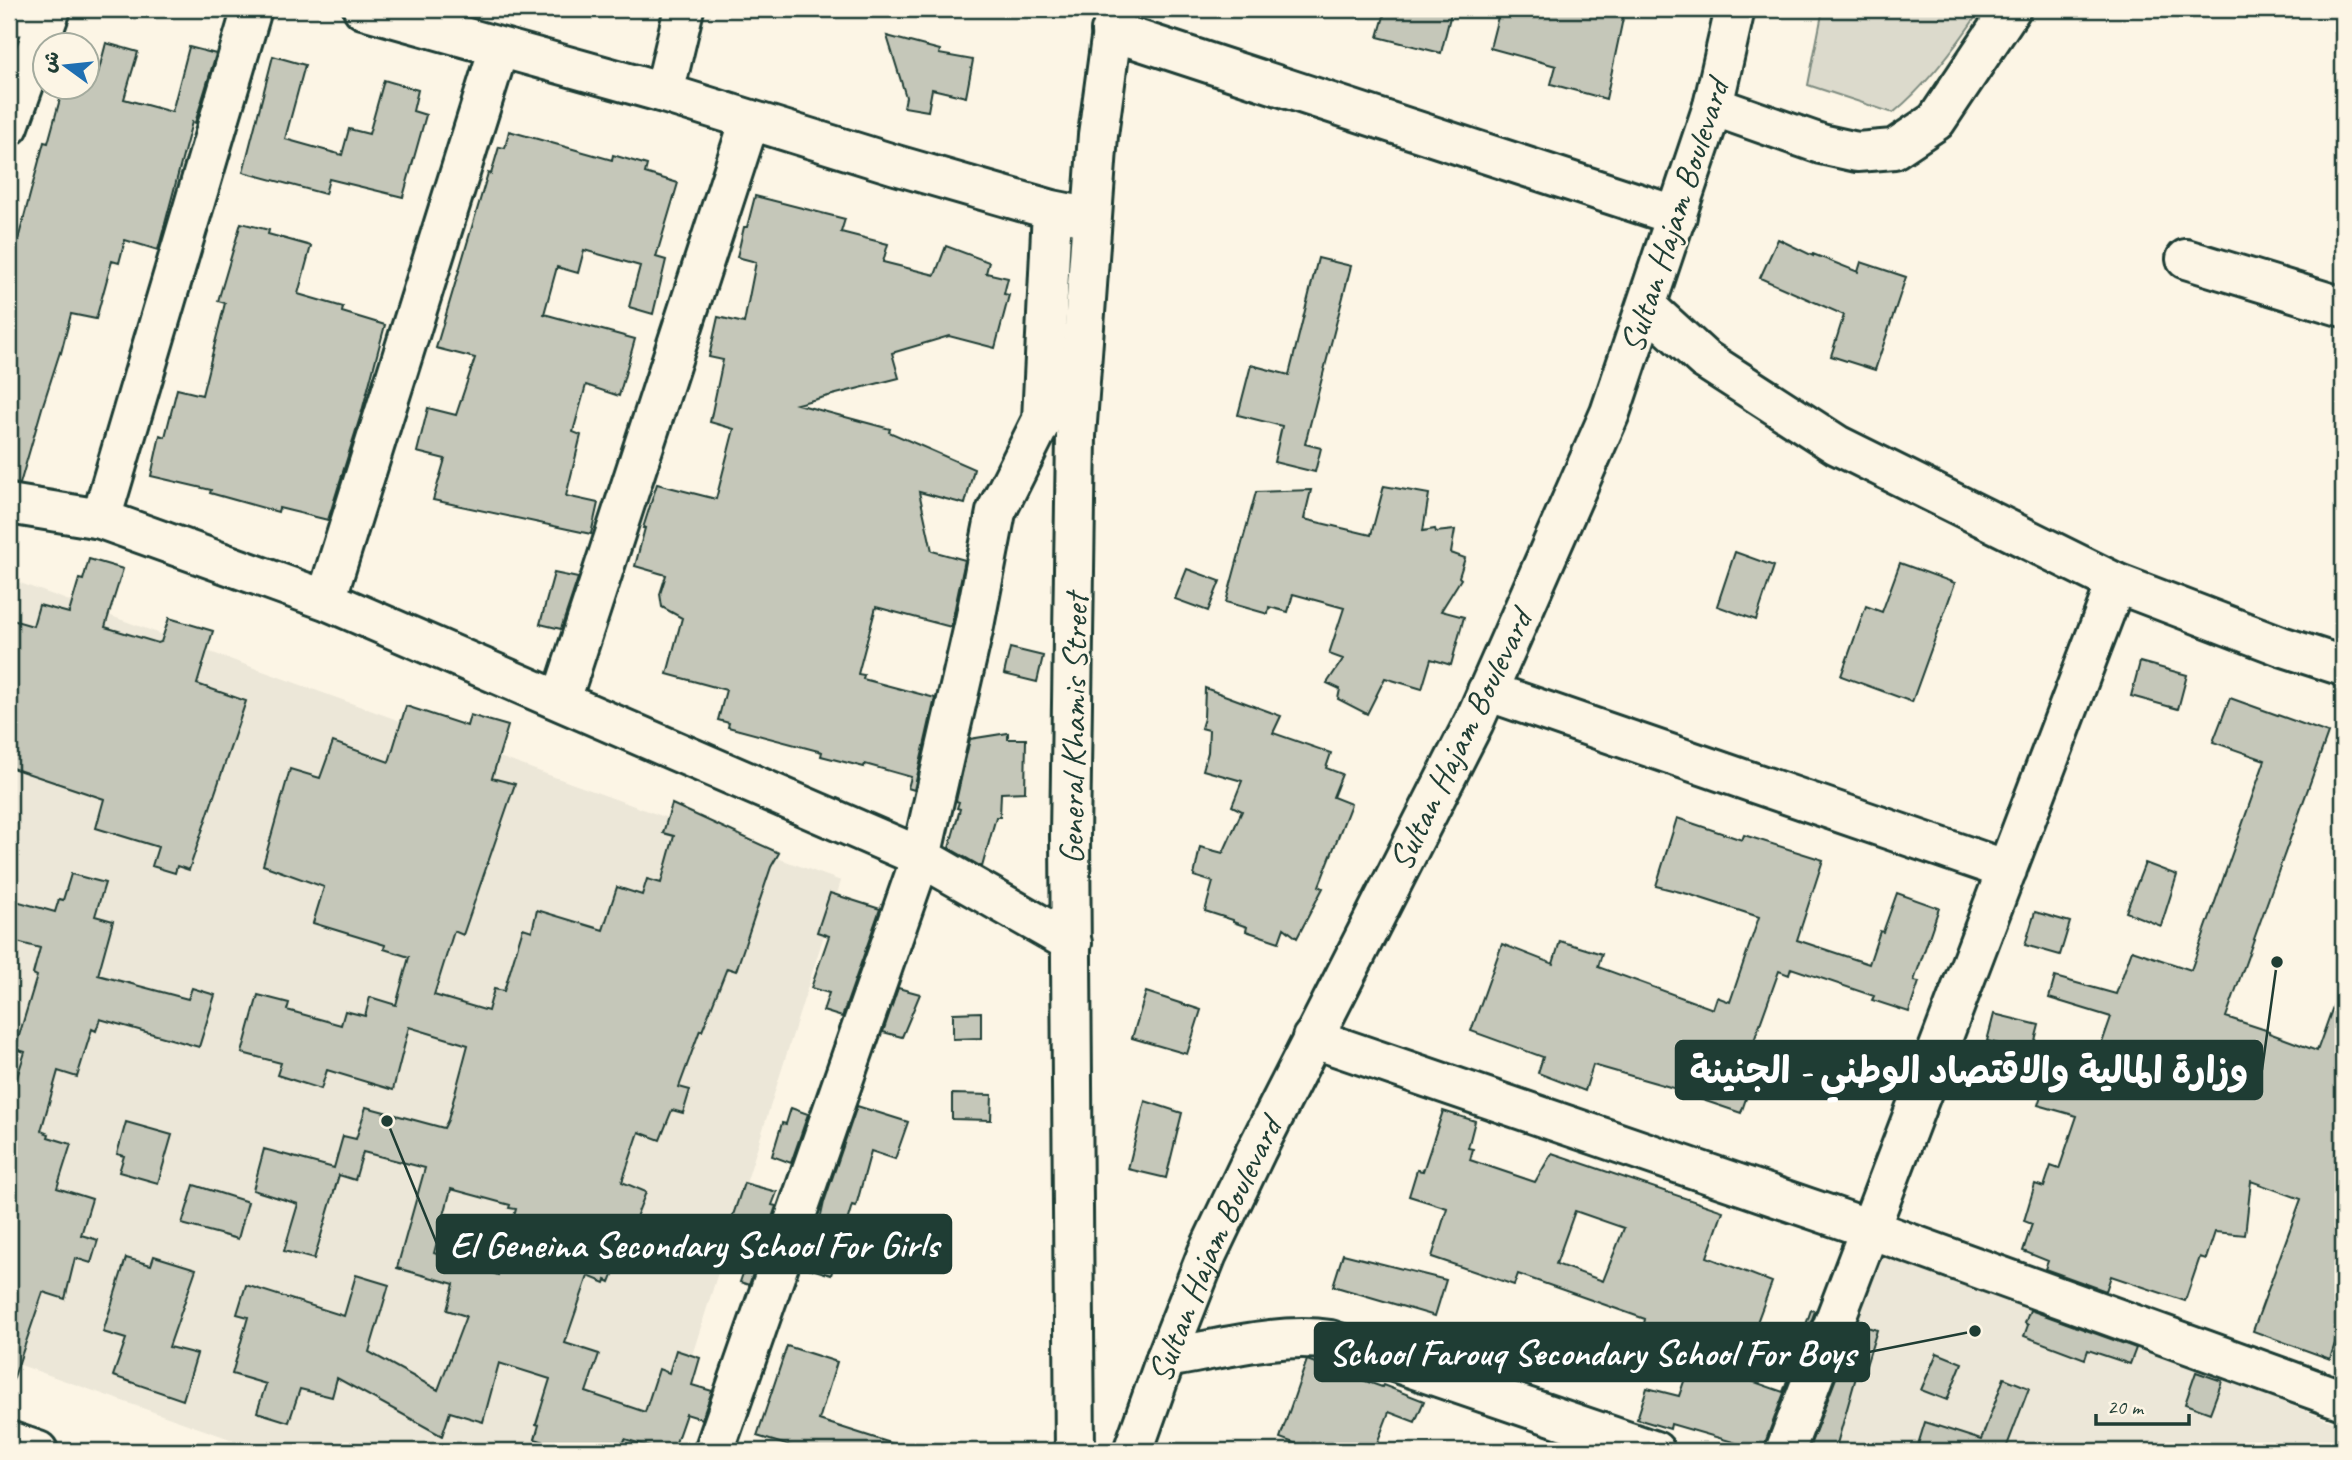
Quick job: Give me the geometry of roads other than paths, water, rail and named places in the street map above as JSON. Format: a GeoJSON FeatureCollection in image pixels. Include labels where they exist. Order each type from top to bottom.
{"type":"FeatureCollection","features":[{"type":"Feature","properties":{"kind":"main road"},"geometry":{"type":"LineString","coordinates":[[101,519],[252,9]]}},
{"type":"Feature","properties":{"kind":"main road"},"geometry":{"type":"LineString","coordinates":[[363,9],[664,93],[1052,210],[1091,218]]}},
{"type":"Feature","properties":{"kind":"main road"},"geometry":{"type":"LineString","coordinates":[[664,93],[684,9]]}},
{"type":"Feature","properties":{"kind":"main road","name":"Sultan Hajam Boulevard"},"geometry":{"type":"LineString","coordinates":[[1133,1451],[1207,1254],[1255,1151],[1467,734],[1610,414],[1713,106],[1735,9]]}},
{"type":"Feature","properties":{"kind":"main road"},"geometry":{"type":"LineString","coordinates":[[1713,106],[1821,144],[1857,152],[1894,149],[1936,121],[2011,9]]}},
{"type":"Feature","properties":{"kind":"main road"},"geometry":{"type":"LineString","coordinates":[[9,16],[50,11],[9,127]]}},
{"type":"Feature","properties":{"kind":"main road"},"geometry":{"type":"LineString","coordinates":[[1113,20],[1677,216]]}},
{"type":"Feature","properties":{"kind":"main road","name":"General Khamis Street"},"geometry":{"type":"LineString","coordinates":[[1075,1451],[1070,837],[1076,436],[1098,135],[1113,20]]}},
{"type":"Feature","properties":{"kind":"main road"},"geometry":{"type":"LineString","coordinates":[[326,600],[499,48]]}},
{"type":"Feature","properties":{"kind":"main road"},"geometry":{"type":"LineString","coordinates":[[561,700],[750,120]]}},
{"type":"Feature","properties":{"kind":"main road"},"geometry":{"type":"LineString","coordinates":[[714,1451],[921,857],[974,626],[996,512],[1042,420],[1052,210]]}},
{"type":"Feature","properties":{"kind":"main road"},"geometry":{"type":"LineString","coordinates":[[2186,259],[2343,307]]}},
{"type":"Feature","properties":{"kind":"main road"},"geometry":{"type":"LineString","coordinates":[[1647,307],[1704,359],[1837,445],[2116,583],[2281,646],[2343,666]]}},
{"type":"Feature","properties":{"kind":"main road"},"geometry":{"type":"LineString","coordinates":[[9,504],[101,519],[326,600],[921,857],[1072,943]]}},
{"type":"Feature","properties":{"kind":"main road"},"geometry":{"type":"LineString","coordinates":[[1785,1451],[2116,583]]}},
{"type":"Feature","properties":{"kind":"main road"},"geometry":{"type":"LineString","coordinates":[[1487,691],[2007,870]]}},
{"type":"Feature","properties":{"kind":"main road"},"geometry":{"type":"LineString","coordinates":[[1312,1038],[1870,1229],[2343,1400]]}},
{"type":"Feature","properties":{"kind":"main road"},"geometry":{"type":"LineString","coordinates":[[1166,1358],[1306,1336],[1330,1340],[1655,1451]]}},
{"type":"Feature","properties":{"kind":"main road"},"geometry":{"type":"LineString","coordinates":[[9,1441],[38,1451]]}},
{"type":"Feature","properties":{"kind":"place","name":"وزارة المالية والاقتصاد الوطني - الجنينة"},"geometry":{"type":"Point","coordinates":[2277,962]}},
{"type":"Feature","properties":{"kind":"place","name":"El Geneina Secondary School For Girls"},"geometry":{"type":"Point","coordinates":[387,1121]}},
{"type":"Feature","properties":{"kind":"place","name":"School Farouq Secondary School For Boys"},"geometry":{"type":"Point","coordinates":[1975,1331]}}]}
